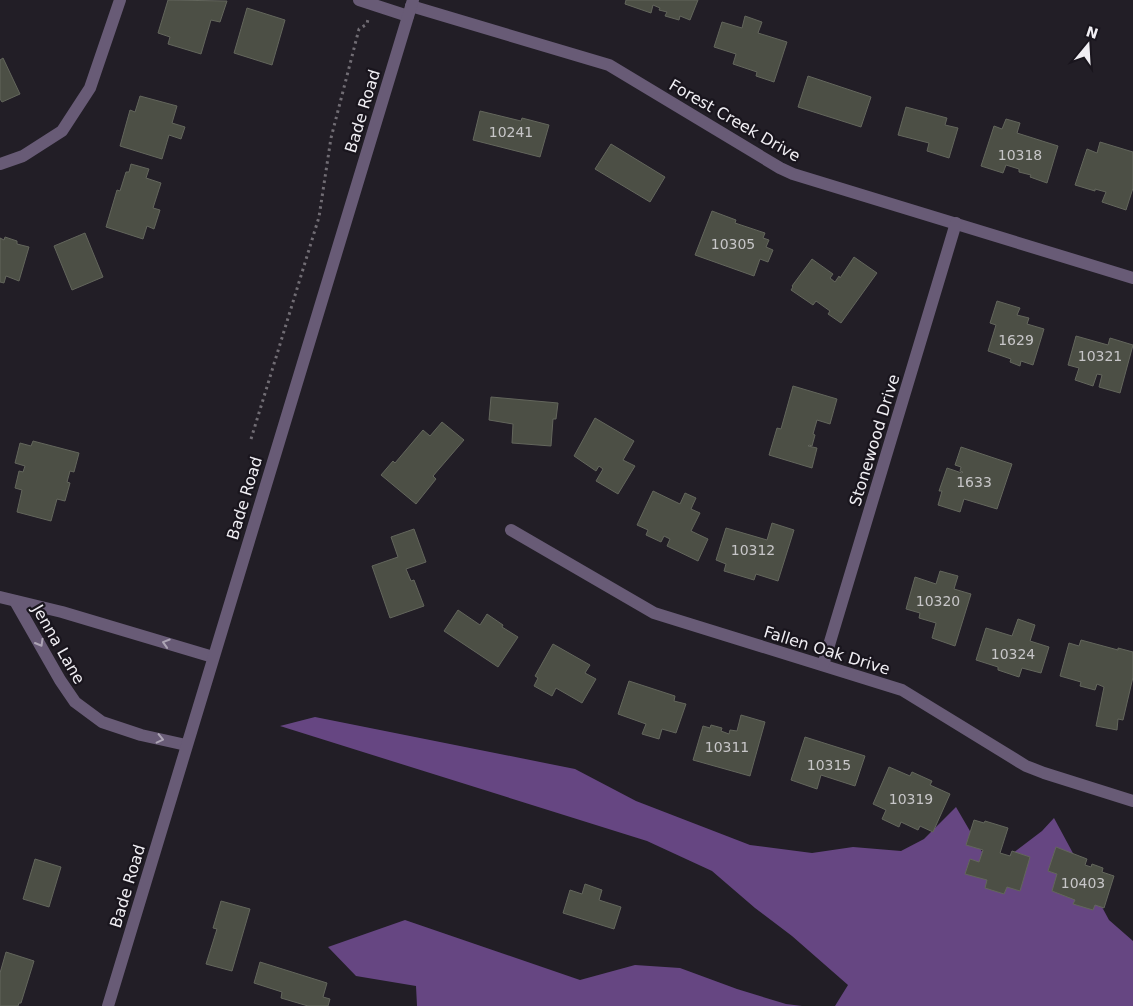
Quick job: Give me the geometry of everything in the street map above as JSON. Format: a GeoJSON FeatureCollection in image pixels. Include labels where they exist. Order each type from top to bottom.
{"type":"FeatureCollection","features":[{"type":"Feature","properties":{"kind":"street"},"geometry":{"type":"LineString","coordinates":[[0,164],[23,156],[62,131],[90,88],[120,0]]}},
{"type":"Feature","properties":{"kind":"street","name":"Forest Creek Drive"},"geometry":{"type":"LineString","coordinates":[[359,0],[410,7],[609,66],[793,174],[1133,278]]}},
{"type":"Feature","properties":{"kind":"street","name":"Bade Road"},"geometry":{"type":"LineString","coordinates":[[108,1006],[410,7]]}},
{"type":"Feature","properties":{"kind":"street","name":"Stonewood Drive"},"geometry":{"type":"LineString","coordinates":[[823,665],[956,224]]}},
{"type":"Feature","properties":{"kind":"street","name":"Fallen Oak Drive"},"geometry":{"type":"LineString","coordinates":[[511,530],[654,613],[902,690],[1036,771],[1133,801]]}},
{"type":"Feature","properties":{"kind":"street","name":"Jenna Lane"},"geometry":{"type":"LineString","coordinates":[[0,597],[62,612],[213,657]]}},
{"type":"Feature","properties":{"kind":"street","name":"Jenna Lane"},"geometry":{"type":"LineString","coordinates":[[16,601],[60,680],[75,702],[102,722],[141,735],[186,745]]}},
{"type":"Feature","properties":{"kind":"path"},"geometry":{"type":"LineString","coordinates":[[251,439],[320,217],[330,138],[358,29],[367,24]]}},
{"type":"Feature","properties":{"kind":"shaded area"},"geometry":{"type":"Polygon","coordinates":[[[315,717],[575,769],[636,801],[750,845],[812,853],[853,847],[901,851],[924,839],[956,807],[992,869],[1042,831],[1054,818],[1109,920],[1133,941],[1133,1006],[835,1006],[848,985],[792,936],[755,908],[712,871],[647,841],[280,726],[315,717]]]}},
{"type":"Feature","properties":{"kind":"shaded area"},"geometry":{"type":"Polygon","coordinates":[[[405,920],[580,980],[635,965],[680,968],[737,989],[786,1004],[802,1006],[417,1006],[416,986],[356,976],[328,947],[405,920]]]}},
{"type":"Feature","properties":{"kind":"building"},"geometry":{"type":"Polygon","coordinates":[[[168,0],[227,1],[220,22],[211,20],[201,54],[168,44],[170,37],[158,33],[168,0]]]}},
{"type":"Feature","properties":{"kind":"building"},"geometry":{"type":"Polygon","coordinates":[[[626,0],[698,0],[690,20],[680,16],[679,20],[665,16],[667,12],[659,10],[660,8],[653,5],[651,13],[625,4],[626,0]]]}},
{"type":"Feature","properties":{"kind":"building"},"geometry":{"type":"Polygon","coordinates":[[[247,8],[285,20],[272,65],[234,53],[247,8]]]}},
{"type":"Feature","properties":{"kind":"building"},"geometry":{"type":"Polygon","coordinates":[[[745,16],[762,22],[758,33],[787,42],[774,82],[756,76],[757,72],[733,64],[736,54],[714,47],[722,22],[742,28],[745,16]]]}},
{"type":"Feature","properties":{"kind":"building"},"geometry":{"type":"Polygon","coordinates":[[[3,58],[20,94],[2,102],[0,99],[0,60],[3,58]]]}},
{"type":"Feature","properties":{"kind":"building"},"geometry":{"type":"Polygon","coordinates":[[[808,76],[871,97],[861,127],[798,107],[808,76]]]}},
{"type":"Feature","properties":{"kind":"building"},"geometry":{"type":"Polygon","coordinates":[[[140,96],[177,106],[172,123],[185,127],[181,139],[169,135],[162,159],[120,146],[130,110],[135,112],[140,96]]]}},
{"type":"Feature","properties":{"kind":"building"},"geometry":{"type":"Polygon","coordinates":[[[906,107],[947,118],[945,125],[958,128],[949,158],[927,151],[929,143],[898,135],[906,107]]]}},
{"type":"Feature","properties":{"kind":"building"},"geometry":{"type":"Polygon","coordinates":[[[480,111],[521,121],[522,118],[549,125],[540,157],[473,140],[480,111]]]}},
{"type":"Feature","properties":{"kind":"building"},"geometry":{"type":"Polygon","coordinates":[[[1006,119],[1020,123],[1017,133],[1058,146],[1047,183],[1030,177],[1031,175],[1019,172],[1019,169],[1006,165],[1003,173],[981,166],[994,126],[1002,129],[1006,119]]]}},
{"type":"Feature","properties":{"kind":"building"},"geometry":{"type":"Polygon","coordinates":[[[1100,142],[1133,152],[1133,188],[1126,210],[1102,202],[1106,192],[1075,185],[1087,149],[1097,153],[1100,142]]]}},
{"type":"Feature","properties":{"kind":"building"},"geometry":{"type":"Polygon","coordinates":[[[611,144],[665,177],[650,202],[595,169],[611,144]]]}},
{"type":"Feature","properties":{"kind":"building"},"geometry":{"type":"Polygon","coordinates":[[[131,164],[149,169],[146,178],[161,183],[153,208],[160,210],[154,229],[147,226],[143,239],[106,227],[117,190],[120,191],[126,172],[129,172],[131,164]]]}},
{"type":"Feature","properties":{"kind":"building"},"geometry":{"type":"Polygon","coordinates":[[[712,211],[736,220],[735,223],[765,233],[763,238],[769,240],[766,247],[773,250],[768,262],[760,259],[754,276],[695,255],[712,211]]]}},
{"type":"Feature","properties":{"kind":"building"},"geometry":{"type":"Polygon","coordinates":[[[85,233],[103,277],[72,290],[54,246],[85,233]]]}},
{"type":"Feature","properties":{"kind":"building"},"geometry":{"type":"Polygon","coordinates":[[[5,237],[17,241],[17,244],[29,247],[19,281],[6,276],[4,283],[0,282],[0,238],[4,240],[5,237]]]}},
{"type":"Feature","properties":{"kind":"building"},"geometry":{"type":"Polygon","coordinates":[[[854,257],[877,273],[841,323],[828,314],[830,311],[816,301],[813,305],[791,290],[812,259],[833,274],[830,278],[835,282],[839,276],[840,278],[854,257]]]}},
{"type":"Feature","properties":{"kind":"building"},"geometry":{"type":"Polygon","coordinates":[[[997,301],[1020,308],[1017,315],[1029,318],[1027,324],[1044,329],[1033,365],[1021,361],[1020,366],[1010,362],[1011,359],[988,351],[996,325],[990,323],[997,301]]]}},
{"type":"Feature","properties":{"kind":"building"},"geometry":{"type":"Polygon","coordinates":[[[1076,336],[1108,345],[1110,338],[1133,345],[1120,393],[1099,387],[1102,375],[1097,374],[1093,386],[1075,380],[1079,368],[1068,365],[1076,336]]]}},
{"type":"Feature","properties":{"kind":"building"},"geometry":{"type":"Polygon","coordinates":[[[793,386],[837,399],[830,424],[817,420],[812,446],[808,446],[817,448],[812,468],[769,455],[777,428],[781,429],[793,386]]]}},
{"type":"Feature","properties":{"kind":"building"},"geometry":{"type":"Polygon","coordinates":[[[491,397],[558,403],[556,419],[553,419],[551,446],[512,443],[513,424],[489,420],[491,397]]]}},
{"type":"Feature","properties":{"kind":"building"},"geometry":{"type":"Polygon","coordinates":[[[595,418],[634,441],[623,460],[635,466],[618,494],[596,481],[603,469],[599,466],[596,471],[574,456],[595,418]]]}},
{"type":"Feature","properties":{"kind":"building"},"geometry":{"type":"Polygon","coordinates":[[[442,422],[464,440],[433,476],[436,479],[416,504],[381,475],[393,461],[395,463],[423,430],[430,436],[442,422]]]}},
{"type":"Feature","properties":{"kind":"building"},"geometry":{"type":"Polygon","coordinates":[[[33,441],[79,453],[74,472],[70,471],[67,482],[70,483],[65,501],[57,499],[51,521],[17,512],[22,490],[15,488],[19,471],[23,472],[25,466],[15,463],[20,443],[31,446],[33,441]]]}},
{"type":"Feature","properties":{"kind":"building"},"geometry":{"type":"Polygon","coordinates":[[[961,447],[1012,464],[997,509],[964,499],[960,512],[938,505],[942,491],[939,491],[947,468],[963,472],[960,471],[961,467],[955,465],[961,447]]]}},
{"type":"Feature","properties":{"kind":"building"},"geometry":{"type":"Polygon","coordinates":[[[653,491],[680,504],[685,493],[696,498],[691,509],[700,513],[691,531],[708,539],[698,561],[667,546],[670,539],[664,536],[661,542],[646,535],[648,530],[637,525],[653,491]]]}},
{"type":"Feature","properties":{"kind":"building"},"geometry":{"type":"Polygon","coordinates":[[[772,523],[794,530],[778,581],[756,574],[754,580],[724,571],[726,564],[716,560],[726,528],[767,540],[772,523]]]}},
{"type":"Feature","properties":{"kind":"building"},"geometry":{"type":"Polygon","coordinates":[[[414,529],[426,562],[406,569],[411,581],[414,580],[424,606],[390,618],[372,566],[398,557],[391,537],[414,529]]]}},
{"type":"Feature","properties":{"kind":"building"},"geometry":{"type":"Polygon","coordinates":[[[940,571],[958,576],[954,589],[971,594],[955,646],[932,638],[936,623],[919,618],[920,613],[906,609],[915,577],[936,584],[940,571]]]}},
{"type":"Feature","properties":{"kind":"building"},"geometry":{"type":"Polygon","coordinates":[[[458,610],[480,625],[487,614],[503,625],[502,627],[518,637],[498,667],[444,631],[458,610]]]}},
{"type":"Feature","properties":{"kind":"building"},"geometry":{"type":"Polygon","coordinates":[[[1018,619],[1035,625],[1030,641],[1049,647],[1041,673],[1022,668],[1019,677],[998,670],[998,667],[976,660],[986,628],[1012,636],[1018,619]]]}},
{"type":"Feature","properties":{"kind":"building"},"geometry":{"type":"Polygon","coordinates":[[[1081,640],[1133,652],[1133,677],[1123,720],[1118,719],[1117,730],[1096,726],[1104,687],[1097,684],[1095,690],[1080,686],[1081,682],[1060,676],[1069,643],[1079,646],[1081,640]]]}},
{"type":"Feature","properties":{"kind":"building"},"geometry":{"type":"Polygon","coordinates":[[[553,644],[590,665],[585,673],[596,679],[582,703],[556,688],[552,696],[534,686],[538,678],[535,676],[553,644]]]}},
{"type":"Feature","properties":{"kind":"building"},"geometry":{"type":"Polygon","coordinates":[[[629,681],[675,696],[674,701],[686,704],[676,733],[662,729],[659,739],[642,734],[646,724],[618,714],[629,681]]]}},
{"type":"Feature","properties":{"kind":"building"},"geometry":{"type":"Polygon","coordinates":[[[741,715],[765,722],[750,776],[693,760],[703,726],[710,728],[711,725],[722,728],[721,731],[729,734],[730,730],[737,731],[741,715]]]}},
{"type":"Feature","properties":{"kind":"building"},"geometry":{"type":"Polygon","coordinates":[[[805,737],[865,756],[855,786],[821,775],[817,789],[791,780],[805,737]]]}},
{"type":"Feature","properties":{"kind":"building"},"geometry":{"type":"Polygon","coordinates":[[[889,767],[910,776],[912,772],[932,781],[930,785],[950,794],[933,832],[920,826],[918,830],[901,822],[899,827],[882,819],[886,810],[873,804],[889,767]]]}},
{"type":"Feature","properties":{"kind":"building"},"geometry":{"type":"Polygon","coordinates":[[[974,820],[984,823],[985,821],[1008,828],[1000,853],[1010,856],[1012,851],[1030,857],[1020,891],[1007,887],[1004,894],[985,888],[987,880],[965,874],[970,859],[979,862],[983,850],[966,845],[974,820]]]}},
{"type":"Feature","properties":{"kind":"building"},"geometry":{"type":"Polygon","coordinates":[[[1056,847],[1087,859],[1085,865],[1091,867],[1092,864],[1103,868],[1102,872],[1114,876],[1104,908],[1095,905],[1093,910],[1073,904],[1075,900],[1052,891],[1057,874],[1048,871],[1056,847]]]}},
{"type":"Feature","properties":{"kind":"building"},"geometry":{"type":"Polygon","coordinates":[[[35,859],[61,867],[49,907],[23,899],[35,859]]]}},
{"type":"Feature","properties":{"kind":"building"},"geometry":{"type":"Polygon","coordinates":[[[585,884],[602,890],[599,900],[621,907],[614,929],[563,913],[570,890],[582,894],[585,884]]]}},
{"type":"Feature","properties":{"kind":"building"},"geometry":{"type":"Polygon","coordinates":[[[221,901],[250,909],[232,971],[206,964],[217,929],[213,928],[221,901]]]}},
{"type":"Feature","properties":{"kind":"building"},"geometry":{"type":"Polygon","coordinates":[[[6,952],[34,961],[21,1003],[18,1006],[0,1006],[0,973],[6,952]]]}},
{"type":"Feature","properties":{"kind":"building"},"geometry":{"type":"Polygon","coordinates":[[[260,962],[327,983],[323,997],[330,999],[328,1006],[308,1006],[281,998],[282,992],[254,983],[260,962]]]}}]}
